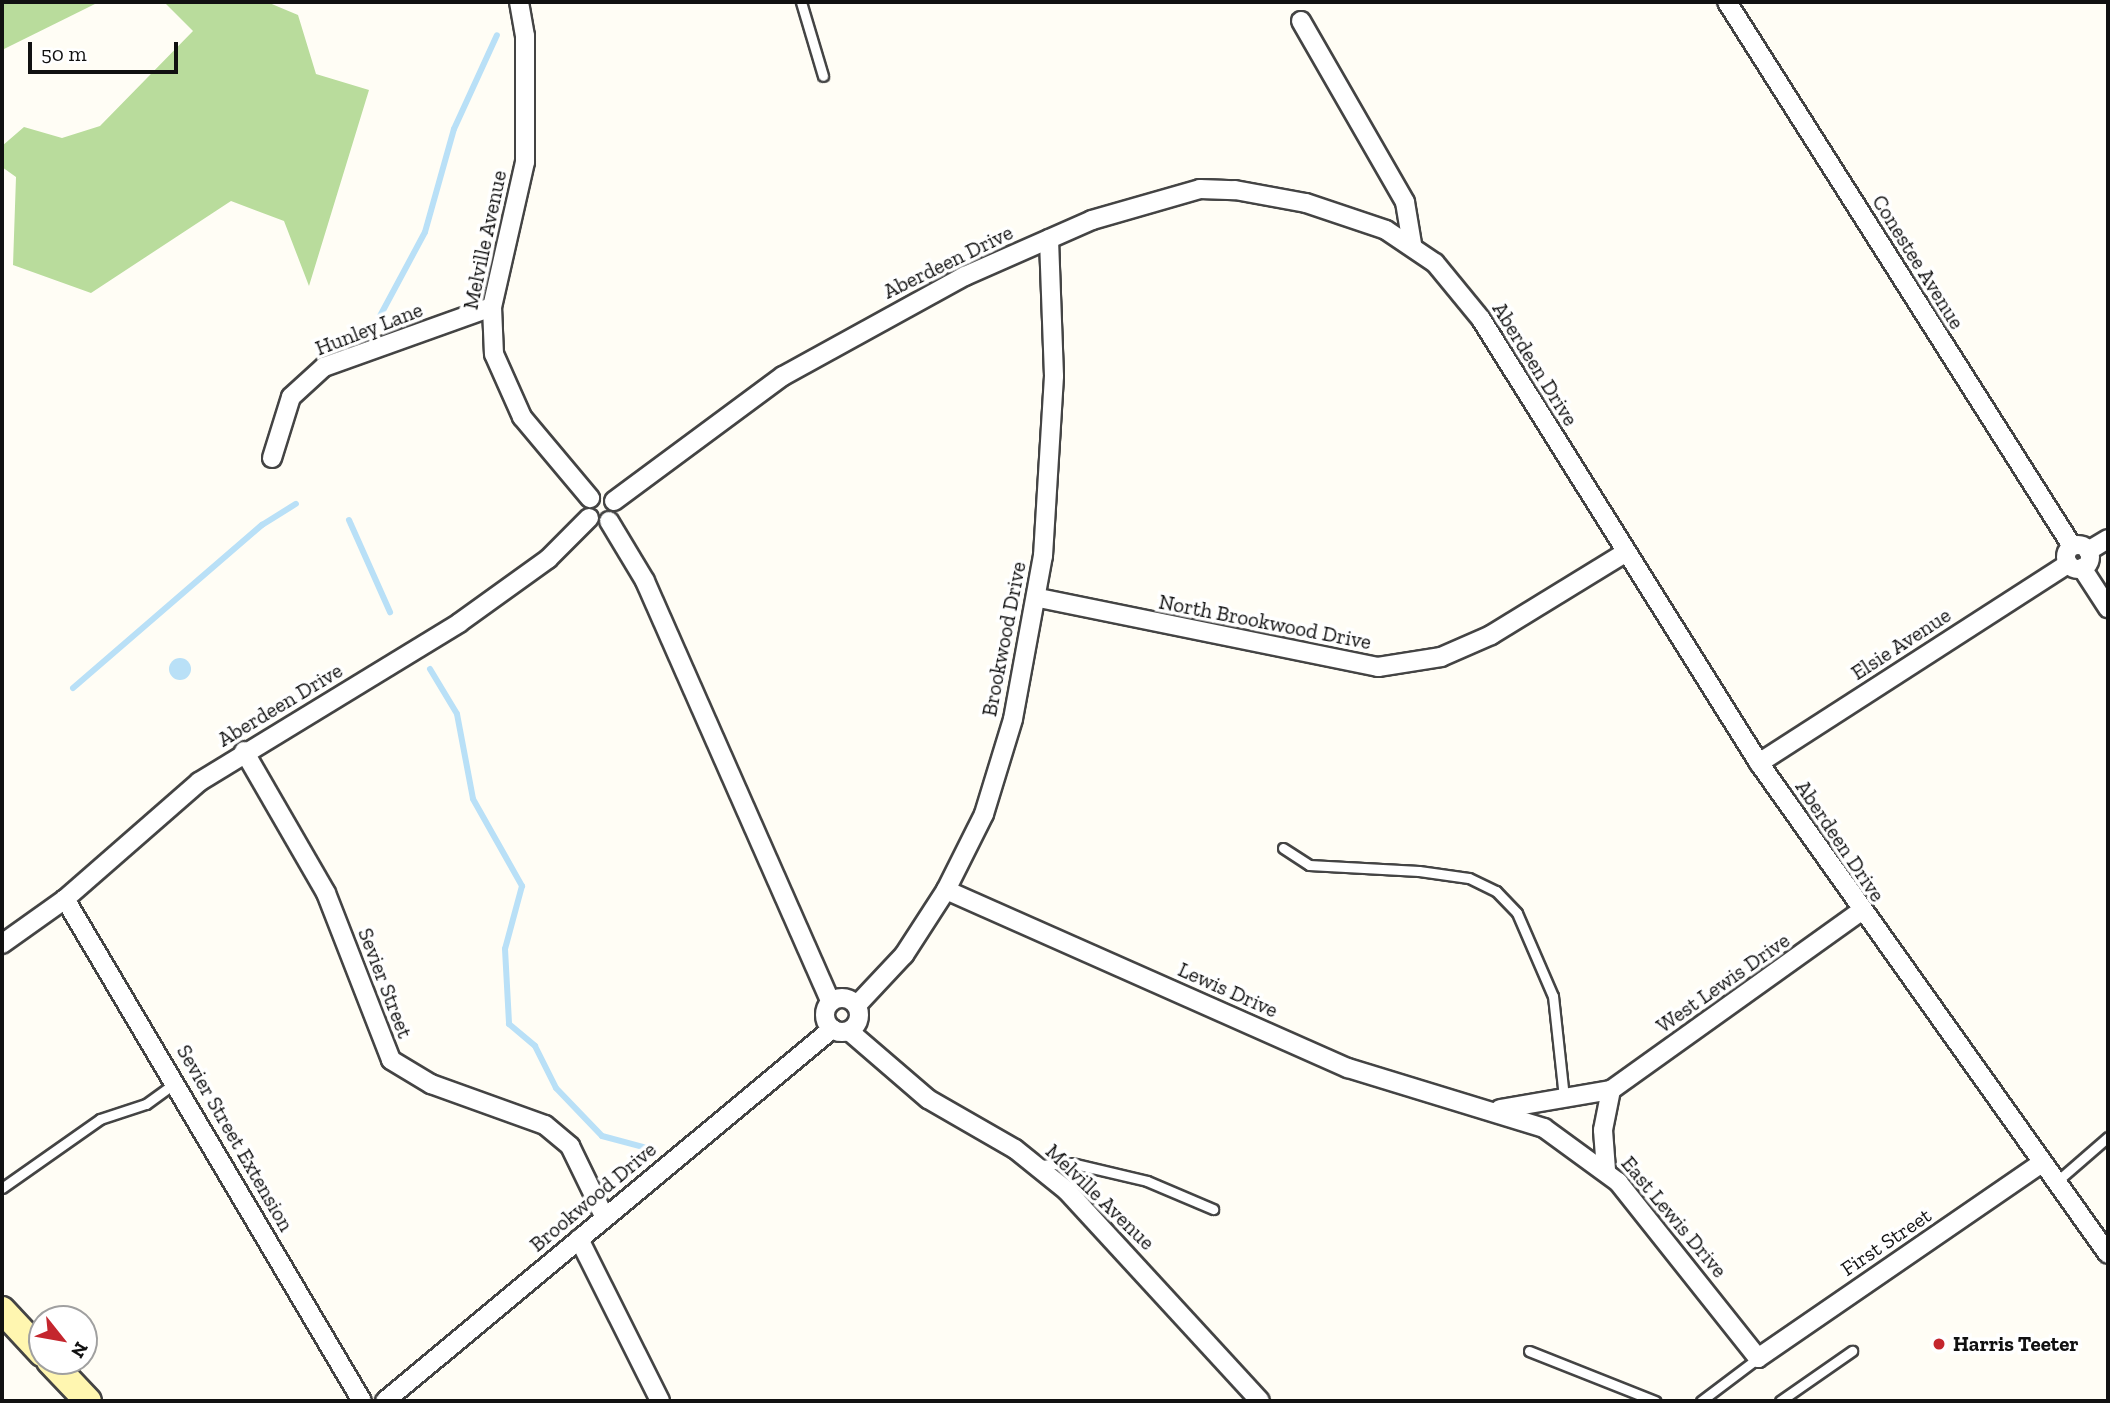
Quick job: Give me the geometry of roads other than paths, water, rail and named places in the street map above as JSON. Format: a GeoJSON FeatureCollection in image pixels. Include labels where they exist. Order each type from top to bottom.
{"type":"FeatureCollection","features":[{"type":"Feature","properties":{"kind":"main road"},"geometry":{"type":"LineString","coordinates":[[5,1320],[28,1341]]}},
{"type":"Feature","properties":{"kind":"main road"},"geometry":{"type":"LineString","coordinates":[[63,1375],[88,1401]]}},
{"type":"Feature","properties":{"kind":"street","name":"Melville Avenue"},"geometry":{"type":"LineString","coordinates":[[519,2],[525,36],[525,162],[492,307],[494,354],[517,407],[570,481],[590,498]]}},
{"type":"Feature","properties":{"kind":"street","name":"Conestee Avenue"},"geometry":{"type":"LineString","coordinates":[[1727,2],[2108,608]]}},
{"type":"Feature","properties":{"kind":"street"},"geometry":{"type":"LineString","coordinates":[[1301,21],[1405,202],[1412,244]]}},
{"type":"Feature","properties":{"kind":"street","name":"Aberdeen Drive"},"geometry":{"type":"LineString","coordinates":[[614,501],[783,376],[965,276],[1049,239],[1200,189],[1306,203],[1412,244],[1481,319],[1625,553],[1759,763],[1860,912],[2040,1164],[2108,1254]]}},
{"type":"Feature","properties":{"kind":"street","name":"Brookwood Drive"},"geometry":{"type":"LineString","coordinates":[[857,1004],[904,955],[946,890],[994,786],[1039,598],[1054,376],[1049,239]]}},
{"type":"Feature","properties":{"kind":"street","name":"Hunley Lane"},"geometry":{"type":"LineString","coordinates":[[272,458],[291,397],[324,367],[492,307]]}},
{"type":"Feature","properties":{"kind":"street"},"geometry":{"type":"LineString","coordinates":[[609,521],[589,518],[590,498],[603,494],[614,501],[609,521],[645,581],[831,1002]]}},
{"type":"Feature","properties":{"kind":"street","name":"Aberdeen Drive"},"geometry":{"type":"LineString","coordinates":[[2,944],[65,899],[244,751],[459,623],[548,559],[589,518]]}},
{"type":"Feature","properties":{"kind":"street","name":"Elsie Avenue"},"geometry":{"type":"LineString","coordinates":[[1759,763],[2108,539]]}},
{"type":"Feature","properties":{"kind":"street","name":"North Brookwood Drive"},"geometry":{"type":"LineString","coordinates":[[1039,598],[1295,654],[1388,666],[1441,657],[1490,635],[1625,553]]}},
{"type":"Feature","properties":{"kind":"street","name":"Sevier Street"},"geometry":{"type":"LineString","coordinates":[[244,751],[326,893],[391,1060],[431,1084],[545,1125],[570,1146],[604,1216]]}},
{"type":"Feature","properties":{"kind":"street","name":"Lewis Drive"},"geometry":{"type":"LineString","coordinates":[[946,890],[1348,1068],[1500,1109]]}},
{"type":"Feature","properties":{"kind":"street","name":"Sevier Street Extension"},"geometry":{"type":"LineString","coordinates":[[65,899],[176,1082],[362,1401]]}},
{"type":"Feature","properties":{"kind":"street","name":"West Lewis Drive"},"geometry":{"type":"LineString","coordinates":[[1500,1109],[1611,1090],[1860,912]]}},
{"type":"Feature","properties":{"kind":"street"},"geometry":{"type":"LineString","coordinates":[[845,998],[857,1004],[858,1022],[841,1030],[825,1014],[831,1002],[845,998]]}},
{"type":"Feature","properties":{"kind":"street","name":"Melville Avenue"},"geometry":{"type":"LineString","coordinates":[[841,1030],[928,1098],[1036,1165],[1101,1224],[1260,1401]]}},
{"type":"Feature","properties":{"kind":"street","name":"Brookwood Drive"},"geometry":{"type":"LineString","coordinates":[[385,1401],[604,1216],[841,1030]]}},
{"type":"Feature","properties":{"kind":"street"},"geometry":{"type":"LineString","coordinates":[[1606,1170],[1603,1130],[1611,1090]]}},
{"type":"Feature","properties":{"kind":"street","name":"East Lewis Drive"},"geometry":{"type":"LineString","coordinates":[[1500,1109],[1544,1128],[1606,1170],[1758,1358]]}},
{"type":"Feature","properties":{"kind":"street","name":"First Street"},"geometry":{"type":"LineString","coordinates":[[1758,1358],[2040,1164]]}},
{"type":"Feature","properties":{"kind":"street"},"geometry":{"type":"LineString","coordinates":[[579,1239],[660,1401]]}},
{"type":"Feature","properties":{"kind":"lane"},"geometry":{"type":"LineString","coordinates":[[802,2],[823,76]]}},
{"type":"Feature","properties":{"kind":"lane"},"geometry":{"type":"LineString","coordinates":[[1283,848],[1295,862],[1309,866],[1432,873],[1469,878],[1496,891],[1517,913],[1553,996],[1564,1098]]}},
{"type":"Feature","properties":{"kind":"lane"},"geometry":{"type":"LineString","coordinates":[[2,1188],[100,1118],[146,1104],[176,1082]]}},
{"type":"Feature","properties":{"kind":"lane"},"geometry":{"type":"LineString","coordinates":[[2055,1183],[2108,1137]]}},
{"type":"Feature","properties":{"kind":"lane"},"geometry":{"type":"LineString","coordinates":[[1036,1165],[1072,1163],[1147,1181],[1213,1209]]}},
{"type":"Feature","properties":{"kind":"lane"},"geometry":{"type":"LineString","coordinates":[[1529,1351],[1655,1401]]}},
{"type":"Feature","properties":{"kind":"lane"},"geometry":{"type":"LineString","coordinates":[[1780,1401],[1852,1351]]}},
{"type":"Feature","properties":{"kind":"lane"},"geometry":{"type":"LineString","coordinates":[[1700,1401],[1758,1358]]}},
{"type":"Feature","properties":{"kind":"water"},"geometry":{"type":"Polygon","coordinates":[[[176,658],[184,658],[191,665],[191,673],[184,680],[176,680],[169,673],[169,665],[176,658]]]}},
{"type":"Feature","properties":{"kind":"waterway"},"geometry":{"type":"LineString","coordinates":[[380,316],[425,232],[454,129],[497,35]]}},
{"type":"Feature","properties":{"kind":"waterway"},"geometry":{"type":"LineString","coordinates":[[73,688],[262,525],[296,504]]}},
{"type":"Feature","properties":{"kind":"waterway"},"geometry":{"type":"LineString","coordinates":[[349,520],[390,612]]}},
{"type":"Feature","properties":{"kind":"waterway"},"geometry":{"type":"LineString","coordinates":[[430,669],[457,714],[473,799],[522,886],[505,949],[509,1024],[535,1046],[556,1088],[602,1136],[647,1148]]}},
{"type":"Feature","properties":{"kind":"place","name":"Harris Teeter"},"geometry":{"type":"Point","coordinates":[1939,1344]}}]}
